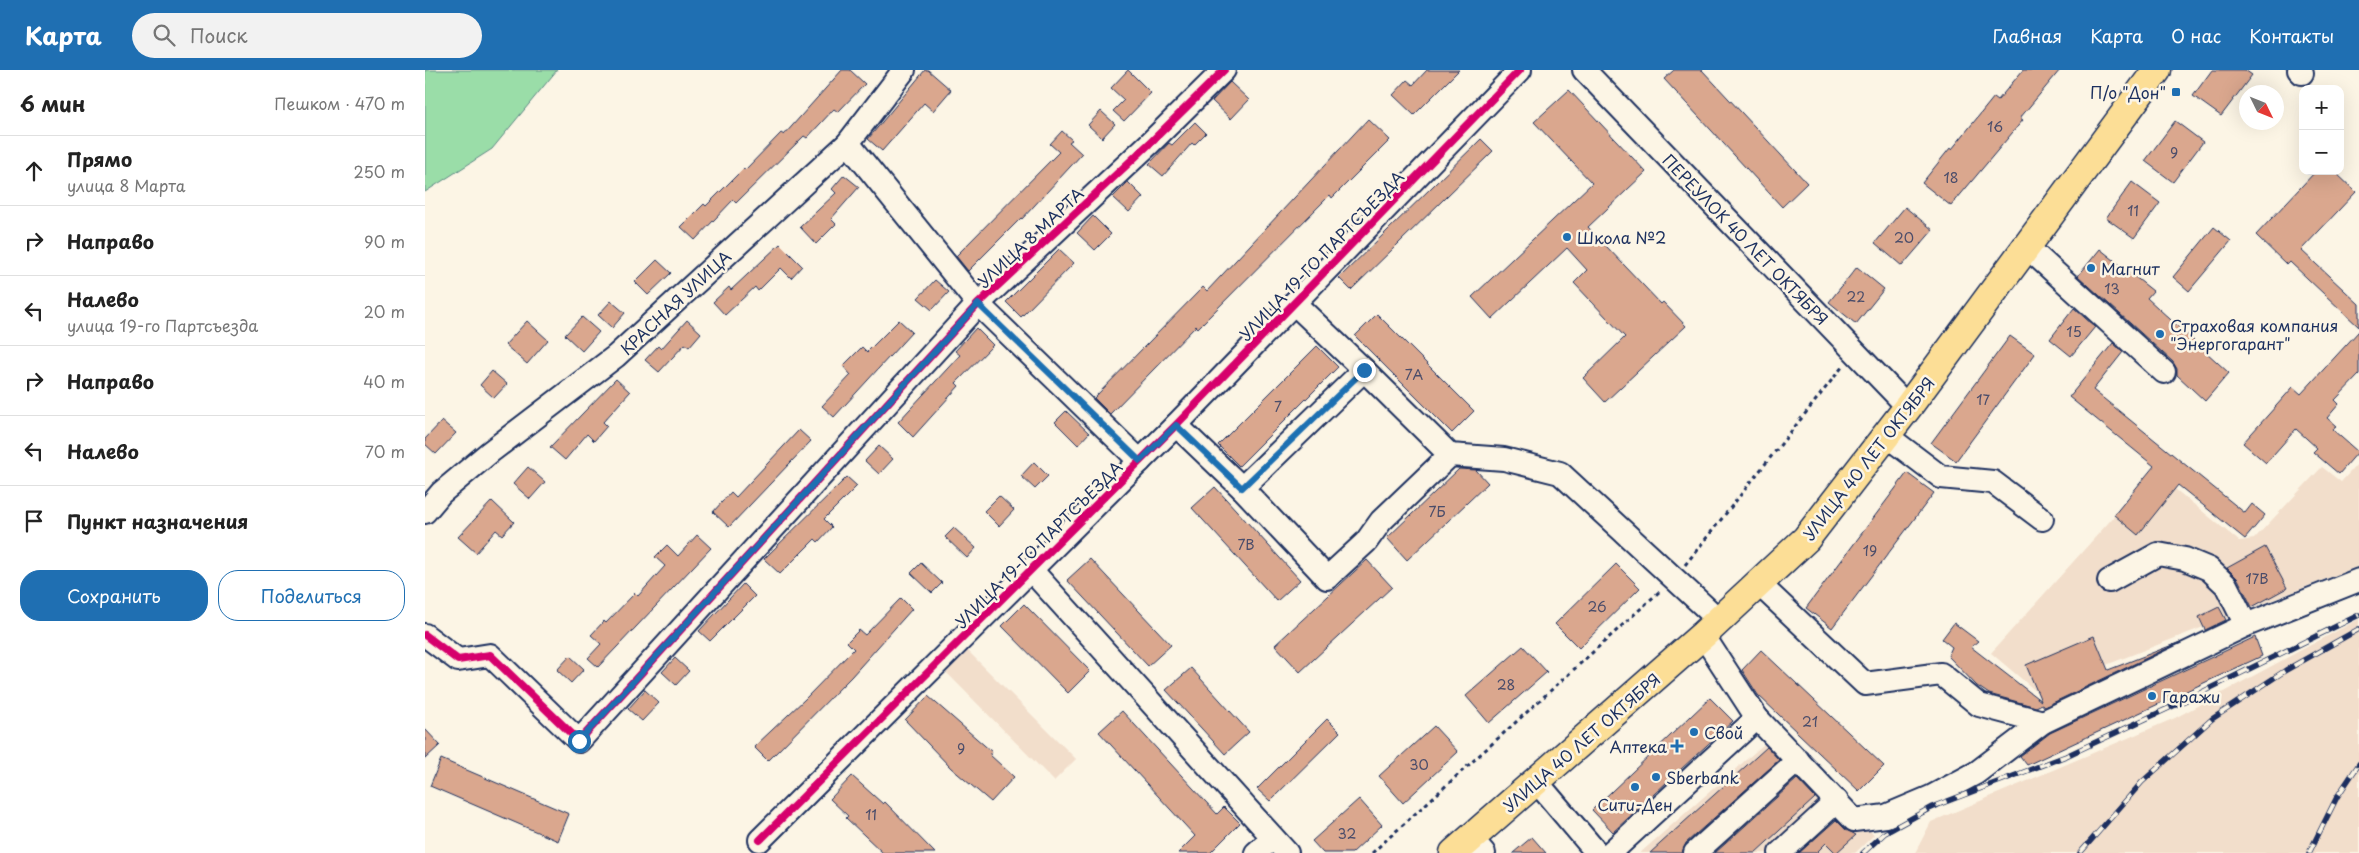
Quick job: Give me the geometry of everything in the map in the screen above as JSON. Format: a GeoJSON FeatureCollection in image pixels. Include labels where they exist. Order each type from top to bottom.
{"type":"FeatureCollection","features":[{"type":"Feature","properties":{"kind":"main road","name":"УЛИЦА 40 ЛЕТ ОКТЯБРЯ"},"geometry":{"type":"LineString","coordinates":[[1470,848],[1536,781],[1711,627],[1822,521],[1908,408],[2157,70]]}},
{"type":"Feature","properties":{"kind":"street","name":"КРАСНАЯ УЛИЦА"},"geometry":{"type":"LineString","coordinates":[[425,512],[441,493],[490,452],[616,356],[848,143],[904,70]]}},
{"type":"Feature","properties":{"kind":"street","name":"УЛИЦА 8 МАРТА"},"geometry":{"type":"LineString","coordinates":[[425,635],[458,660],[490,655],[579,741],[978,304],[1150,144],[1224,70]]}},
{"type":"Feature","properties":{"kind":"street","name":"УЛИЦА 19-ГО ПАРТСЪЕЗДА"},"geometry":{"type":"LineString","coordinates":[[760,840],[1032,571],[1176,425],[1519,70]]}},
{"type":"Feature","properties":{"kind":"street","name":"ПЕРЕУЛОК 40 ЛЕТ ОКТЯБРЯ"},"geometry":{"type":"LineString","coordinates":[[1584,70],[1908,408]]}},
{"type":"Feature","properties":{"kind":"street"},"geometry":{"type":"LineString","coordinates":[[848,143],[978,304],[1140,461]]}},
{"type":"Feature","properties":{"kind":"street"},"geometry":{"type":"LineString","coordinates":[[2027,247],[2164,372]]}},
{"type":"Feature","properties":{"kind":"street"},"geometry":{"type":"LineString","coordinates":[[1294,303],[1450,455],[1504,459],[1560,473],[1675,577],[1711,627],[1757,718],[1854,820],[1886,816],[1931,797],[1975,773],[2043,722],[2246,625],[2359,580]]}},
{"type":"Feature","properties":{"kind":"street"},"geometry":{"type":"LineString","coordinates":[[1242,488],[1364,370]]}},
{"type":"Feature","properties":{"kind":"street"},"geometry":{"type":"LineString","coordinates":[[1176,425],[1242,488],[1327,578],[1366,542],[1381,521],[1450,455]]}},
{"type":"Feature","properties":{"kind":"street"},"geometry":{"type":"LineString","coordinates":[[1887,436],[1941,477],[1993,482],[2043,520]]}},
{"type":"Feature","properties":{"kind":"street"},"geometry":{"type":"LineString","coordinates":[[2109,581],[2158,554],[2185,560],[2209,569],[2226,585],[2246,625]]}},
{"type":"Feature","properties":{"kind":"street"},"geometry":{"type":"LineString","coordinates":[[1032,571],[1280,845],[1257,853]]}},
{"type":"Feature","properties":{"kind":"street"},"geometry":{"type":"LineString","coordinates":[[1758,583],[1865,684],[1941,674],[1979,705],[2043,722]]}},
{"type":"Feature","properties":{"kind":"street"},"geometry":{"type":"LineString","coordinates":[[1610,853],[1757,718]]}},
{"type":"Feature","properties":{"kind":"street"},"geometry":{"type":"LineString","coordinates":[[1695,853],[1798,760]]}},
{"type":"Feature","properties":{"kind":"street"},"geometry":{"type":"LineString","coordinates":[[1536,781],[1597,853]]}},
{"type":"Feature","properties":{"kind":"street"},"geometry":{"type":"LineString","coordinates":[[1780,853],[1837,802]]}},
{"type":"Feature","properties":{"kind":"path"},"geometry":{"type":"LineString","coordinates":[[1372,853],[1675,577],[1855,352]]}},
{"type":"Feature","properties":{"kind":"shaded area"},"geometry":{"type":"Polygon","coordinates":[[[2359,462],[2359,566],[2037,692],[1991,653],[2154,472],[2239,541],[2254,539],[2322,467],[2341,482],[2359,462]]]}},
{"type":"Feature","properties":{"kind":"shaded area"},"geometry":{"type":"Polygon","coordinates":[[[2359,619],[2359,853],[1915,853],[1931,822],[2175,718],[2359,619]]]}},
{"type":"Feature","properties":{"kind":"shaded area"},"geometry":{"type":"Polygon","coordinates":[[[966,649],[1076,759],[1054,781],[944,670],[966,649]]]}},
{"type":"Feature","properties":{"kind":"shaded area"},"geometry":{"type":"Polygon","coordinates":[[[1780,730],[1874,835],[1855,853],[1640,853],[1780,730]]]}},
{"type":"Feature","properties":{"kind":"green space"},"geometry":{"type":"Polygon","coordinates":[[[425,70],[557,70],[492,149],[425,192],[425,70]]]}},
{"type":"Feature","properties":{"kind":"building"},"geometry":{"type":"Polygon","coordinates":[[[842,70],[850,70],[865,84],[838,112],[834,109],[807,138],[804,136],[736,203],[733,200],[695,240],[681,227],[704,204],[706,206],[744,168],[745,170],[781,133],[784,135],[842,70]]]}},
{"type":"Feature","properties":{"kind":"building"},"geometry":{"type":"Polygon","coordinates":[[[925,70],[928,70],[951,90],[933,111],[924,103],[882,151],[868,139],[925,70]]]}},
{"type":"Feature","properties":{"kind":"building"},"geometry":{"type":"Polygon","coordinates":[[[1128,70],[1151,93],[1124,121],[1113,111],[1124,100],[1111,88],[1128,70]]]}},
{"type":"Feature","properties":{"kind":"building"},"geometry":{"type":"Polygon","coordinates":[[[1427,70],[1459,70],[1414,115],[1393,95],[1407,80],[1413,85],[1427,70]]]}},
{"type":"Feature","properties":{"kind":"building"},"geometry":{"type":"Polygon","coordinates":[[[1674,70],[1702,70],[1807,183],[1782,207],[1664,79],[1674,70]]]}},
{"type":"Feature","properties":{"kind":"building"},"geometry":{"type":"Polygon","coordinates":[[[2023,70],[2060,70],[2020,118],[2023,120],[1951,206],[1922,183],[1994,97],[1998,100],[2023,70]]]}},
{"type":"Feature","properties":{"kind":"building"},"geometry":{"type":"Polygon","coordinates":[[[2212,70],[2245,70],[2252,75],[2244,85],[2239,85],[2239,92],[2221,116],[2193,96],[2212,70]]]}},
{"type":"Feature","properties":{"kind":"building"},"geometry":{"type":"Polygon","coordinates":[[[1230,82],[1249,100],[1231,119],[1212,101],[1230,82]]]}},
{"type":"Feature","properties":{"kind":"building","name":"Школа №2"},"geometry":{"type":"Polygon","coordinates":[[[1569,90],[1646,172],[1588,227],[1661,304],[1663,302],[1686,326],[1605,402],[1583,378],[1625,337],[1574,283],[1587,270],[1567,248],[1492,319],[1472,297],[1592,183],[1534,122],[1569,90]]]}},
{"type":"Feature","properties":{"kind":"building"},"geometry":{"type":"Polygon","coordinates":[[[1101,111],[1115,124],[1102,138],[1088,125],[1101,111]]]}},
{"type":"Feature","properties":{"kind":"building"},"geometry":{"type":"Polygon","coordinates":[[[1368,119],[1390,140],[1332,198],[1330,195],[1198,328],[1196,326],[1110,414],[1094,398],[1203,287],[1207,291],[1368,119]]]}},
{"type":"Feature","properties":{"kind":"building"},"geometry":{"type":"Polygon","coordinates":[[[2175,121],[2203,142],[2173,182],[2145,161],[2175,121]]]}},
{"type":"Feature","properties":{"kind":"building"},"geometry":{"type":"Polygon","coordinates":[[[1195,122],[1206,133],[1194,145],[1192,143],[1163,176],[1149,164],[1169,143],[1172,145],[1195,122]]]}},
{"type":"Feature","properties":{"kind":"building"},"geometry":{"type":"Polygon","coordinates":[[[1062,131],[1072,140],[1069,142],[1082,154],[1022,219],[968,271],[956,256],[1059,152],[1050,144],[1062,131]]]}},
{"type":"Feature","properties":{"kind":"building"},"geometry":{"type":"Polygon","coordinates":[[[1481,139],[1493,151],[1351,290],[1339,278],[1481,139]]]}},
{"type":"Feature","properties":{"kind":"building"},"geometry":{"type":"Polygon","coordinates":[[[844,175],[859,187],[831,219],[836,224],[816,244],[800,227],[836,193],[832,189],[844,175]]]}},
{"type":"Feature","properties":{"kind":"building"},"geometry":{"type":"Polygon","coordinates":[[[2312,175],[2338,175],[2356,192],[2301,250],[2359,304],[2359,327],[2290,262],[2287,265],[2256,235],[2312,175]]]}},
{"type":"Feature","properties":{"kind":"building"},"geometry":{"type":"Polygon","coordinates":[[[1128,182],[1143,197],[1129,212],[1113,197],[1128,182]]]}},
{"type":"Feature","properties":{"kind":"building"},"geometry":{"type":"Polygon","coordinates":[[[2132,182],[2160,203],[2134,238],[2106,218],[2132,182]]]}},
{"type":"Feature","properties":{"kind":"building"},"geometry":{"type":"Polygon","coordinates":[[[1905,207],[1933,230],[1902,266],[1875,243],[1905,207]]]}},
{"type":"Feature","properties":{"kind":"building"},"geometry":{"type":"Polygon","coordinates":[[[1093,216],[1111,234],[1095,250],[1077,233],[1093,216]]]}},
{"type":"Feature","properties":{"kind":"building"},"geometry":{"type":"Polygon","coordinates":[[[2214,227],[2231,241],[2189,291],[2173,277],[2214,227]]]}},
{"type":"Feature","properties":{"kind":"building"},"geometry":{"type":"Polygon","coordinates":[[[780,244],[802,266],[791,278],[781,268],[758,291],[755,287],[725,315],[713,302],[729,287],[731,290],[780,244]]]}},
{"type":"Feature","properties":{"kind":"building"},"geometry":{"type":"Polygon","coordinates":[[[1059,249],[1074,263],[1021,317],[1006,302],[1059,249]]]}},
{"type":"Feature","properties":{"kind":"building"},"geometry":{"type":"Polygon","coordinates":[[[2100,249],[2153,291],[2147,298],[2229,373],[2205,401],[2177,375],[2177,369],[2173,362],[2078,276],[2100,249]]]}},
{"type":"Feature","properties":{"kind":"building"},"geometry":{"type":"Polygon","coordinates":[[[657,260],[671,273],[648,295],[635,282],[657,260]]]}},
{"type":"Feature","properties":{"kind":"building"},"geometry":{"type":"Polygon","coordinates":[[[1857,267],[1884,289],[1856,324],[1829,302],[1857,267]]]}},
{"type":"Feature","properties":{"kind":"building"},"geometry":{"type":"Polygon","coordinates":[[[935,280],[949,292],[932,310],[918,298],[935,280]]]}},
{"type":"Feature","properties":{"kind":"building"},"geometry":{"type":"Polygon","coordinates":[[[611,301],[625,313],[612,328],[598,315],[611,301]]]}},
{"type":"Feature","properties":{"kind":"building"},"geometry":{"type":"Polygon","coordinates":[[[2074,308],[2095,327],[2071,356],[2050,339],[2074,308]]]}},
{"type":"Feature","properties":{"kind":"building"},"geometry":{"type":"Polygon","coordinates":[[[1377,314],[1474,411],[1452,433],[1355,336],[1377,314]]]}},
{"type":"Feature","properties":{"kind":"building"},"geometry":{"type":"Polygon","coordinates":[[[582,317],[599,332],[582,351],[565,335],[582,317]]]}},
{"type":"Feature","properties":{"kind":"building"},"geometry":{"type":"Polygon","coordinates":[[[687,320],[701,333],[689,347],[685,344],[659,372],[645,360],[658,346],[661,349],[687,320]]]}},
{"type":"Feature","properties":{"kind":"building"},"geometry":{"type":"Polygon","coordinates":[[[899,320],[912,332],[834,417],[822,406],[851,375],[843,366],[862,347],[867,352],[899,320]]]}},
{"type":"Feature","properties":{"kind":"building"},"geometry":{"type":"Polygon","coordinates":[[[527,321],[548,340],[527,364],[505,345],[527,321]]]}},
{"type":"Feature","properties":{"kind":"building"},"geometry":{"type":"Polygon","coordinates":[[[976,328],[993,345],[956,383],[959,386],[913,437],[898,422],[960,355],[955,351],[976,328]]]}},
{"type":"Feature","properties":{"kind":"building"},"geometry":{"type":"Polygon","coordinates":[[[2359,331],[2359,375],[2335,400],[2339,404],[2327,418],[2336,426],[2333,430],[2358,452],[2339,474],[2313,452],[2317,448],[2296,429],[2266,463],[2243,443],[2293,387],[2301,394],[2359,331]]]}},
{"type":"Feature","properties":{"kind":"building"},"geometry":{"type":"Polygon","coordinates":[[[2010,336],[2035,354],[1956,461],[1931,443],[2010,336]]]}},
{"type":"Feature","properties":{"kind":"building"},"geometry":{"type":"Polygon","coordinates":[[[2113,343],[2123,352],[2093,390],[2245,513],[2252,504],[2265,515],[2245,539],[2178,485],[2138,535],[2114,515],[2154,466],[2069,397],[2113,343]]]}},
{"type":"Feature","properties":{"kind":"building"},"geometry":{"type":"Polygon","coordinates":[[[1317,346],[1338,367],[1239,466],[1218,445],[1317,346]]]}},
{"type":"Feature","properties":{"kind":"building"},"geometry":{"type":"Polygon","coordinates":[[[492,371],[507,384],[494,398],[480,385],[492,371]]]}},
{"type":"Feature","properties":{"kind":"building"},"geometry":{"type":"Polygon","coordinates":[[[616,379],[630,392],[603,422],[607,426],[594,441],[587,434],[565,460],[550,447],[616,379]]]}},
{"type":"Feature","properties":{"kind":"building"},"geometry":{"type":"Polygon","coordinates":[[[1066,411],[1089,433],[1078,445],[1055,422],[1066,411]]]}},
{"type":"Feature","properties":{"kind":"building"},"geometry":{"type":"Polygon","coordinates":[[[442,421],[456,433],[436,454],[425,444],[425,439],[442,421]]]}},
{"type":"Feature","properties":{"kind":"building"},"geometry":{"type":"Polygon","coordinates":[[[799,430],[811,441],[729,527],[713,512],[731,492],[736,497],[799,430]]]}},
{"type":"Feature","properties":{"kind":"building"},"geometry":{"type":"Polygon","coordinates":[[[879,446],[893,459],[879,474],[865,461],[879,446]]]}},
{"type":"Feature","properties":{"kind":"building"},"geometry":{"type":"Polygon","coordinates":[[[1034,462],[1048,476],[1035,489],[1021,476],[1034,462]]]}},
{"type":"Feature","properties":{"kind":"building"},"geometry":{"type":"Polygon","coordinates":[[[528,467],[545,482],[530,499],[513,484],[528,467]]]}},
{"type":"Feature","properties":{"kind":"building"},"geometry":{"type":"Polygon","coordinates":[[[1459,469],[1476,470],[1488,483],[1407,560],[1387,538],[1459,469]]]}},
{"type":"Feature","properties":{"kind":"building"},"geometry":{"type":"Polygon","coordinates":[[[1907,473],[1934,493],[1832,628],[1806,608],[1907,473]]]}},
{"type":"Feature","properties":{"kind":"building"},"geometry":{"type":"Polygon","coordinates":[[[847,477],[857,486],[824,519],[832,527],[818,542],[815,539],[780,574],[764,559],[847,477]]]}},
{"type":"Feature","properties":{"kind":"building"},"geometry":{"type":"Polygon","coordinates":[[[1215,487],[1300,580],[1277,601],[1192,508],[1215,487]]]}},
{"type":"Feature","properties":{"kind":"building"},"geometry":{"type":"Polygon","coordinates":[[[999,496],[1014,510],[999,526],[984,511],[999,496]]]}},
{"type":"Feature","properties":{"kind":"building"},"geometry":{"type":"Polygon","coordinates":[[[492,501],[514,522],[502,535],[496,530],[476,553],[458,537],[492,501]]]}},
{"type":"Feature","properties":{"kind":"building"},"geometry":{"type":"Polygon","coordinates":[[[954,528],[976,548],[967,558],[945,537],[954,528]]]}},
{"type":"Feature","properties":{"kind":"building"},"geometry":{"type":"Polygon","coordinates":[[[697,535],[711,548],[598,667],[588,658],[601,644],[591,635],[604,621],[606,623],[635,593],[638,596],[665,566],[655,557],[667,545],[678,556],[697,535]]]}},
{"type":"Feature","properties":{"kind":"building"},"geometry":{"type":"Polygon","coordinates":[[[2265,547],[2287,588],[2252,607],[2238,579],[2227,568],[2265,547]]]}},
{"type":"Feature","properties":{"kind":"building"},"geometry":{"type":"Polygon","coordinates":[[[1090,559],[1171,645],[1148,666],[1067,580],[1090,559]]]}},
{"type":"Feature","properties":{"kind":"building"},"geometry":{"type":"Polygon","coordinates":[[[1367,560],[1392,587],[1300,672],[1275,645],[1367,560]]]}},
{"type":"Feature","properties":{"kind":"building"},"geometry":{"type":"Polygon","coordinates":[[[921,563],[942,583],[932,593],[911,573],[921,563]]]}},
{"type":"Feature","properties":{"kind":"building"},"geometry":{"type":"Polygon","coordinates":[[[1616,564],[1640,588],[1579,648],[1555,624],[1616,564]]]}},
{"type":"Feature","properties":{"kind":"building"},"geometry":{"type":"Polygon","coordinates":[[[743,584],[755,596],[710,641],[699,631],[743,584]]]}},
{"type":"Feature","properties":{"kind":"building"},"geometry":{"type":"Polygon","coordinates":[[[901,598],[912,609],[851,677],[768,761],[754,747],[854,649],[847,642],[859,630],[865,635],[901,598]]]}},
{"type":"Feature","properties":{"kind":"building"},"geometry":{"type":"Polygon","coordinates":[[[1024,604],[1090,671],[1068,693],[1002,626],[1024,604]]]}},
{"type":"Feature","properties":{"kind":"building"},"geometry":{"type":"Polygon","coordinates":[[[2219,607],[2226,620],[2205,630],[2199,617],[2219,607]]]}},
{"type":"Feature","properties":{"kind":"building"},"geometry":{"type":"Polygon","coordinates":[[[1954,623],[1978,641],[1971,647],[2041,701],[2026,665],[2094,636],[2108,670],[2180,642],[2044,707],[2042,704],[2036,707],[1989,694],[1977,686],[1948,656],[1952,647],[1942,639],[1954,623]]]}},
{"type":"Feature","properties":{"kind":"building","name":"Гаражи"},"geometry":{"type":"Polygon","coordinates":[[[2255,637],[2262,656],[2027,765],[2020,756],[2050,733],[2255,637]]]}},
{"type":"Feature","properties":{"kind":"building"},"geometry":{"type":"Polygon","coordinates":[[[1523,646],[1547,672],[1489,723],[1466,696],[1523,646]]]}},
{"type":"Feature","properties":{"kind":"building"},"geometry":{"type":"Polygon","coordinates":[[[1761,650],[1884,766],[1859,791],[1758,695],[1742,670],[1761,650]]]}},
{"type":"Feature","properties":{"kind":"building"},"geometry":{"type":"Polygon","coordinates":[[[570,656],[584,669],[571,683],[557,670],[570,656]]]}},
{"type":"Feature","properties":{"kind":"building"},"geometry":{"type":"Polygon","coordinates":[[[675,658],[689,671],[676,685],[662,672],[675,658]]]}},
{"type":"Feature","properties":{"kind":"building"},"geometry":{"type":"Polygon","coordinates":[[[1191,668],[1249,732],[1225,754],[1166,690],[1191,668]]]}},
{"type":"Feature","properties":{"kind":"building"},"geometry":{"type":"Polygon","coordinates":[[[645,690],[659,703],[642,721],[628,709],[645,690]]]}},
{"type":"Feature","properties":{"kind":"building"},"geometry":{"type":"Polygon","coordinates":[[[928,696],[992,752],[990,755],[1014,777],[991,802],[951,768],[905,720],[928,696]]]}},
{"type":"Feature","properties":{"kind":"building"},"geometry":{"type":"Polygon","coordinates":[[[1710,698],[1733,721],[1613,832],[1592,810],[1710,698]]]}},
{"type":"Feature","properties":{"kind":"building"},"geometry":{"type":"Polygon","coordinates":[[[1122,711],[1217,814],[1224,807],[1240,823],[1210,853],[1178,853],[1195,836],[1099,732],[1122,711]]]}},
{"type":"Feature","properties":{"kind":"building"},"geometry":{"type":"Polygon","coordinates":[[[1327,719],[1340,732],[1270,801],[1257,789],[1327,719]]]}},
{"type":"Feature","properties":{"kind":"building"},"geometry":{"type":"Polygon","coordinates":[[[1434,726],[1458,752],[1403,803],[1379,776],[1434,726]]]}},
{"type":"Feature","properties":{"kind":"building"},"geometry":{"type":"Polygon","coordinates":[[[425,729],[440,745],[425,759],[425,729]]]}},
{"type":"Feature","properties":{"kind":"building"},"geometry":{"type":"Polygon","coordinates":[[[1767,747],[1779,760],[1686,843],[1682,853],[1650,853],[1767,747]]]}},
{"type":"Feature","properties":{"kind":"building"},"geometry":{"type":"Polygon","coordinates":[[[441,759],[569,814],[558,841],[430,786],[441,759]]]}},
{"type":"Feature","properties":{"kind":"building"},"geometry":{"type":"Polygon","coordinates":[[[852,776],[883,804],[885,802],[935,853],[883,853],[846,818],[848,816],[830,799],[852,776]]]}},
{"type":"Feature","properties":{"kind":"building"},"geometry":{"type":"Polygon","coordinates":[[[1797,779],[1815,798],[1755,853],[1715,853],[1797,779]]]}},
{"type":"Feature","properties":{"kind":"building"},"geometry":{"type":"Polygon","coordinates":[[[1359,799],[1382,825],[1352,853],[1323,853],[1312,841],[1359,799]]]}},
{"type":"Feature","properties":{"kind":"building"},"geometry":{"type":"Polygon","coordinates":[[[1836,820],[1845,829],[1856,835],[1836,853],[1826,843],[1816,853],[1799,853],[1836,820]]]}},
{"type":"Feature","properties":{"kind":"building"},"geometry":{"type":"Polygon","coordinates":[[[1532,837],[1546,853],[1513,853],[1532,837]]]}},
{"type":"Feature","properties":{"kind":"railway"},"geometry":{"type":"LineString","coordinates":[[1863,853],[1885,833],[1932,807],[2066,756],[2186,700],[2359,615]]}},
{"type":"Feature","properties":{"kind":"railway"},"geometry":{"type":"LineString","coordinates":[[2080,853],[2142,782],[2212,719],[2286,670],[2359,629]]}},
{"type":"Feature","properties":{"kind":"railway"},"geometry":{"type":"LineString","coordinates":[[2309,853],[2337,797],[2359,764]]}},
{"type":"Feature","properties":{"kind":"cycle path"},"geometry":{"type":"LineString","coordinates":[[425,635],[458,660],[490,655],[579,741],[978,304],[1150,143],[1224,70]]}},
{"type":"Feature","properties":{"kind":"cycle path"},"geometry":{"type":"LineString","coordinates":[[760,840],[1176,425],[1520,70]]}},
{"type":"Feature","properties":{"kind":"place","name":"П/о \"Дон\""},"geometry":{"type":"Point","coordinates":[2176,92]}},
{"type":"Feature","properties":{"kind":"place","name":"Школа №2"},"geometry":{"type":"Point","coordinates":[1567,237]}},
{"type":"Feature","properties":{"kind":"place","name":"Магнит"},"geometry":{"type":"Point","coordinates":[2091,268]}},
{"type":"Feature","properties":{"kind":"place","name":"Страховая компания \"Энергогарант\""},"geometry":{"type":"Point","coordinates":[2160,334]}},
{"type":"Feature","properties":{"kind":"place","name":"Гаражи"},"geometry":{"type":"Point","coordinates":[2152,696]}},
{"type":"Feature","properties":{"kind":"place","name":"Свой"},"geometry":{"type":"Point","coordinates":[1694,732]}},
{"type":"Feature","properties":{"kind":"place","name":"Аптека"},"geometry":{"type":"Point","coordinates":[1677,746]}},
{"type":"Feature","properties":{"kind":"place","name":"Sberbank"},"geometry":{"type":"Point","coordinates":[1656,777]}},
{"type":"Feature","properties":{"kind":"place","name":"Сити-Ден"},"geometry":{"type":"Point","coordinates":[1635,787]}},
{"type":"Feature","properties":{"kind":"route"},"geometry":{"type":"LineString","coordinates":[[579,741],[978,304],[1140,461],[1176,425],[1242,488],[1364,370]]}}]}
